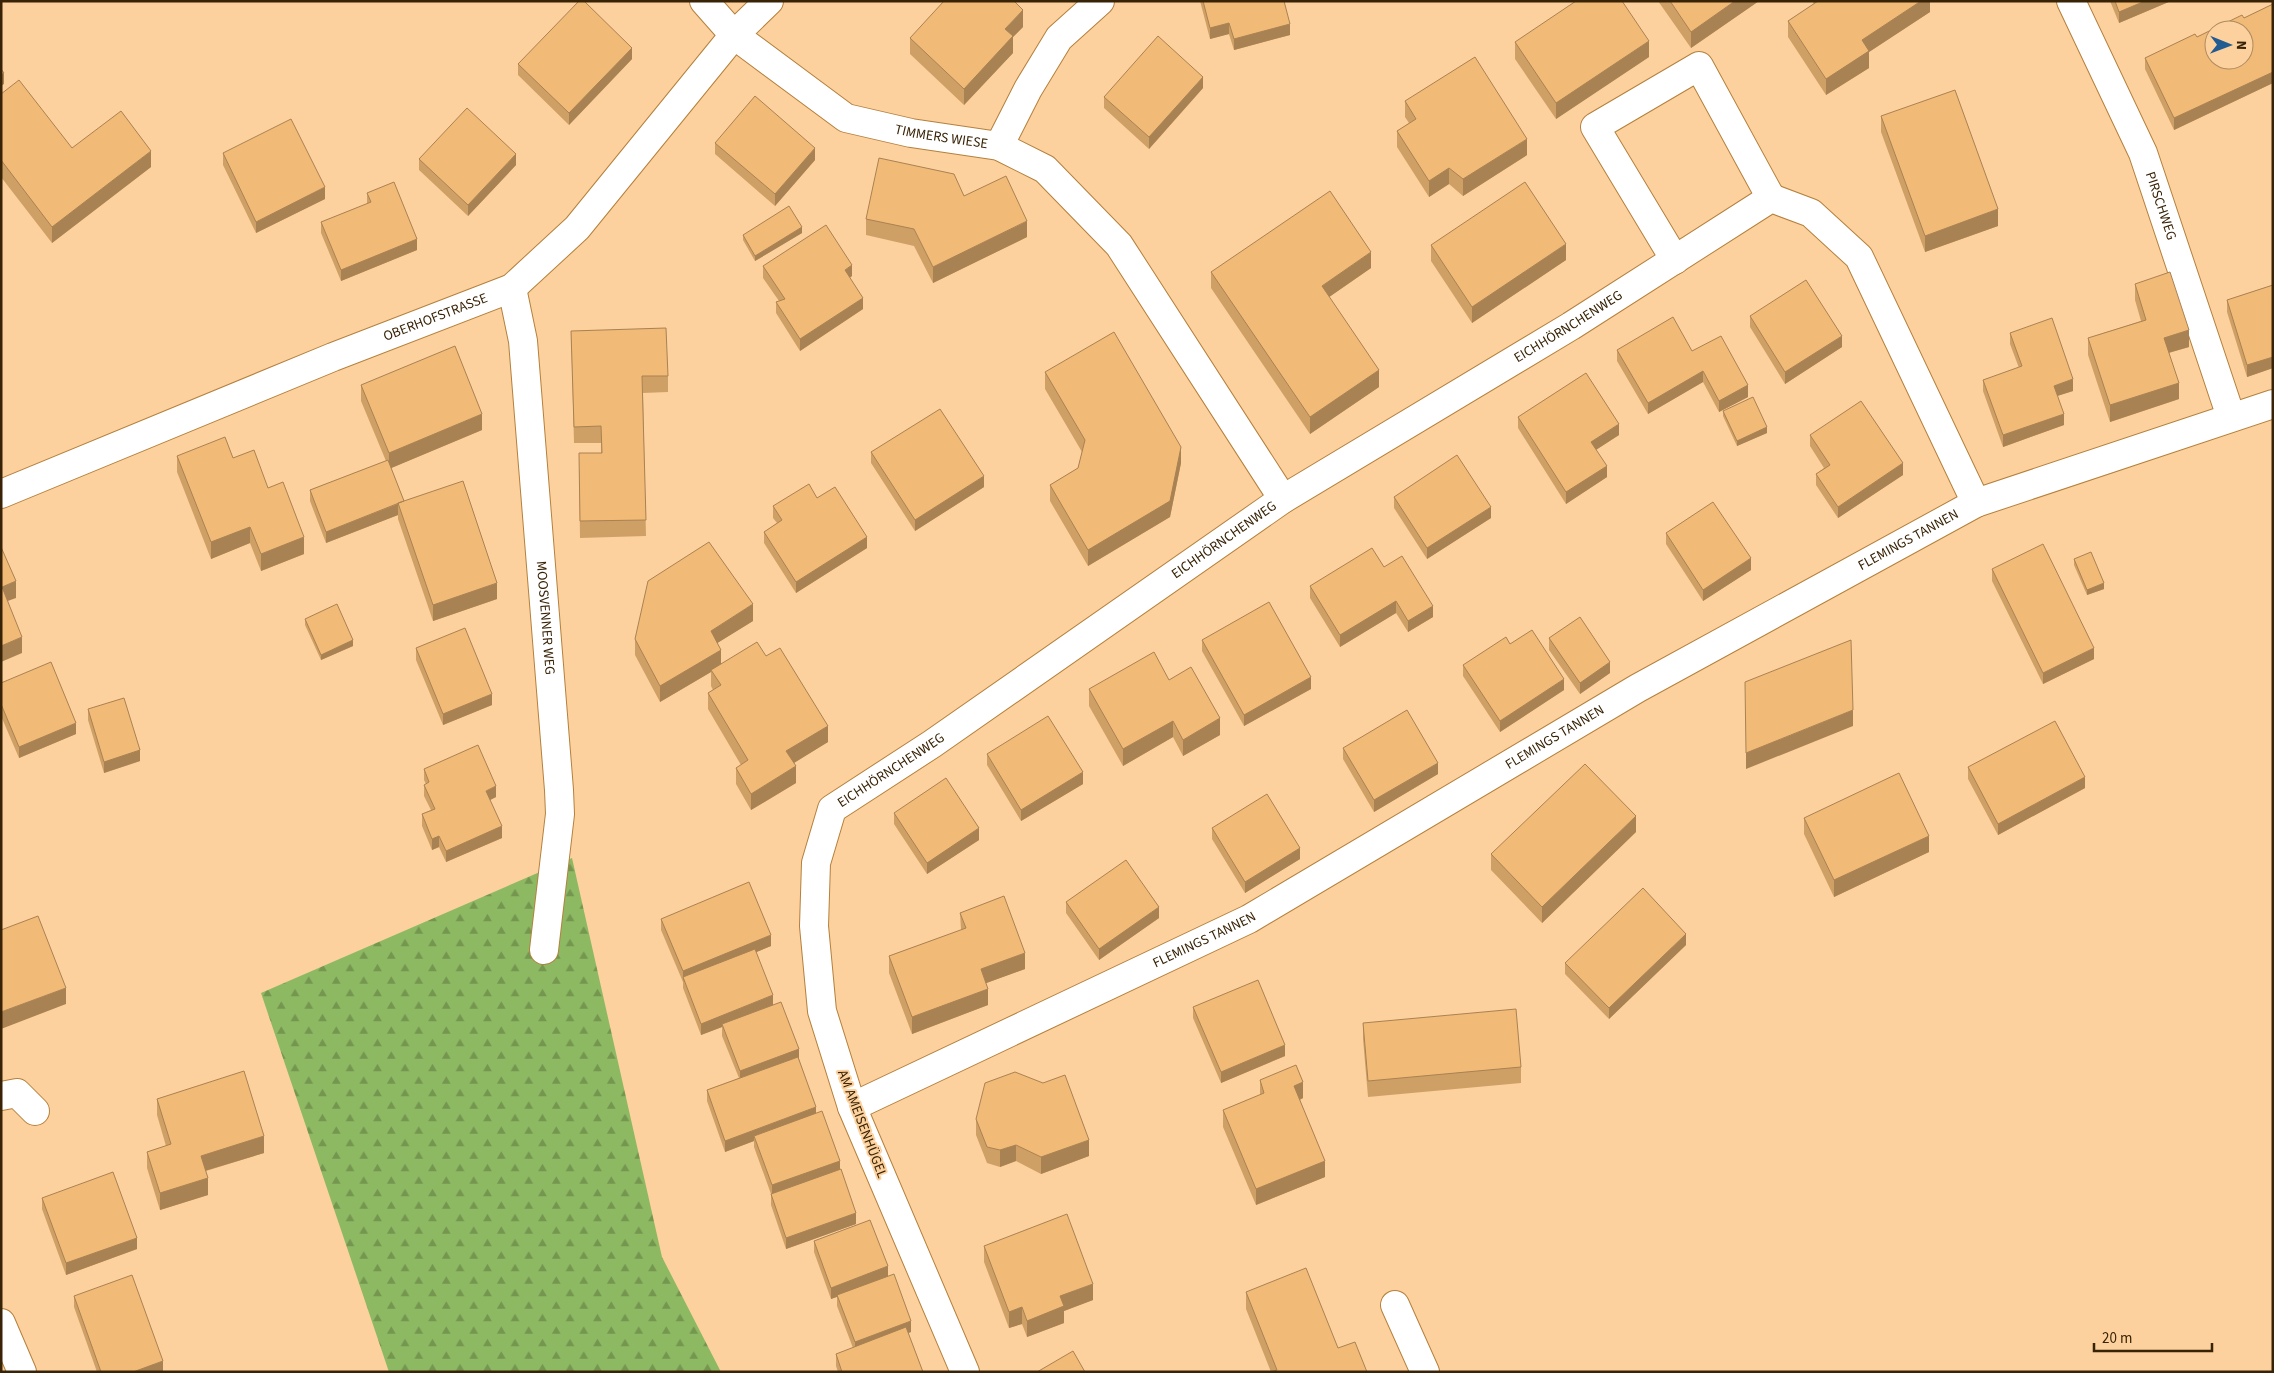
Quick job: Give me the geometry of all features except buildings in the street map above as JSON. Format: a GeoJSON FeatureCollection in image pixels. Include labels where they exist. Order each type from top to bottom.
{"type":"FeatureCollection","features":[{"type":"Feature","properties":{"kind":"street","name":"TIMMERS WIESE"},"geometry":{"type":"LineString","coordinates":[[704,1],[734,36],[846,118],[911,133],[999,146],[1028,89],[1059,38],[1100,1]]}},
{"type":"Feature","properties":{"kind":"street","name":"OBERHOFSTRASSE"},"geometry":{"type":"LineString","coordinates":[[1,494],[333,357],[512,288],[577,228],[734,36],[769,1]]}},
{"type":"Feature","properties":{"kind":"street","name":"PIRSCHWEG"},"geometry":{"type":"LineString","coordinates":[[2071,1],[2143,153],[2231,417]]}},
{"type":"Feature","properties":{"kind":"street"},"geometry":{"type":"LineString","coordinates":[[1674,260],[1596,128],[1699,66],[1771,198],[1811,213],[1859,257],[1976,503]]}},
{"type":"Feature","properties":{"kind":"street"},"geometry":{"type":"LineString","coordinates":[[999,146],[1045,169],[1119,245],[1283,499]]}},
{"type":"Feature","properties":{"kind":"street","name":"EICHHÖRNCHENWEG"},"geometry":{"type":"LineString","coordinates":[[816,863],[832,809],[940,738],[1283,499],[1571,326],[1771,198]]}},
{"type":"Feature","properties":{"kind":"street","name":"MOOSVENNER WEG"},"geometry":{"type":"LineString","coordinates":[[512,288],[523,341],[559,790],[560,814],[544,950]]}},
{"type":"Feature","properties":{"kind":"street","name":"FLEMINGS TANNEN"},"geometry":{"type":"LineString","coordinates":[[852,1107],[1249,919],[1638,688],[1976,503],[2273,404]]}},
{"type":"Feature","properties":{"kind":"street","name":"AM AMEISENHÜGEL"},"geometry":{"type":"LineString","coordinates":[[816,863],[814,926],[822,1011],[852,1107],[965,1372]]}},
{"type":"Feature","properties":{"kind":"street"},"geometry":{"type":"LineString","coordinates":[[1,1096],[17,1093],[34,1111]]}},
{"type":"Feature","properties":{"kind":"street"},"geometry":{"type":"LineString","coordinates":[[1395,1305],[1425,1372]]}},
{"type":"Feature","properties":{"kind":"street"},"geometry":{"type":"LineString","coordinates":[[1,1323],[22,1372]]}},
{"type":"Feature","properties":{"kind":"green space"},"geometry":{"type":"Polygon","coordinates":[[[572,858],[662,1257],[721,1372],[389,1372],[261,993],[572,858]]]}}]}
